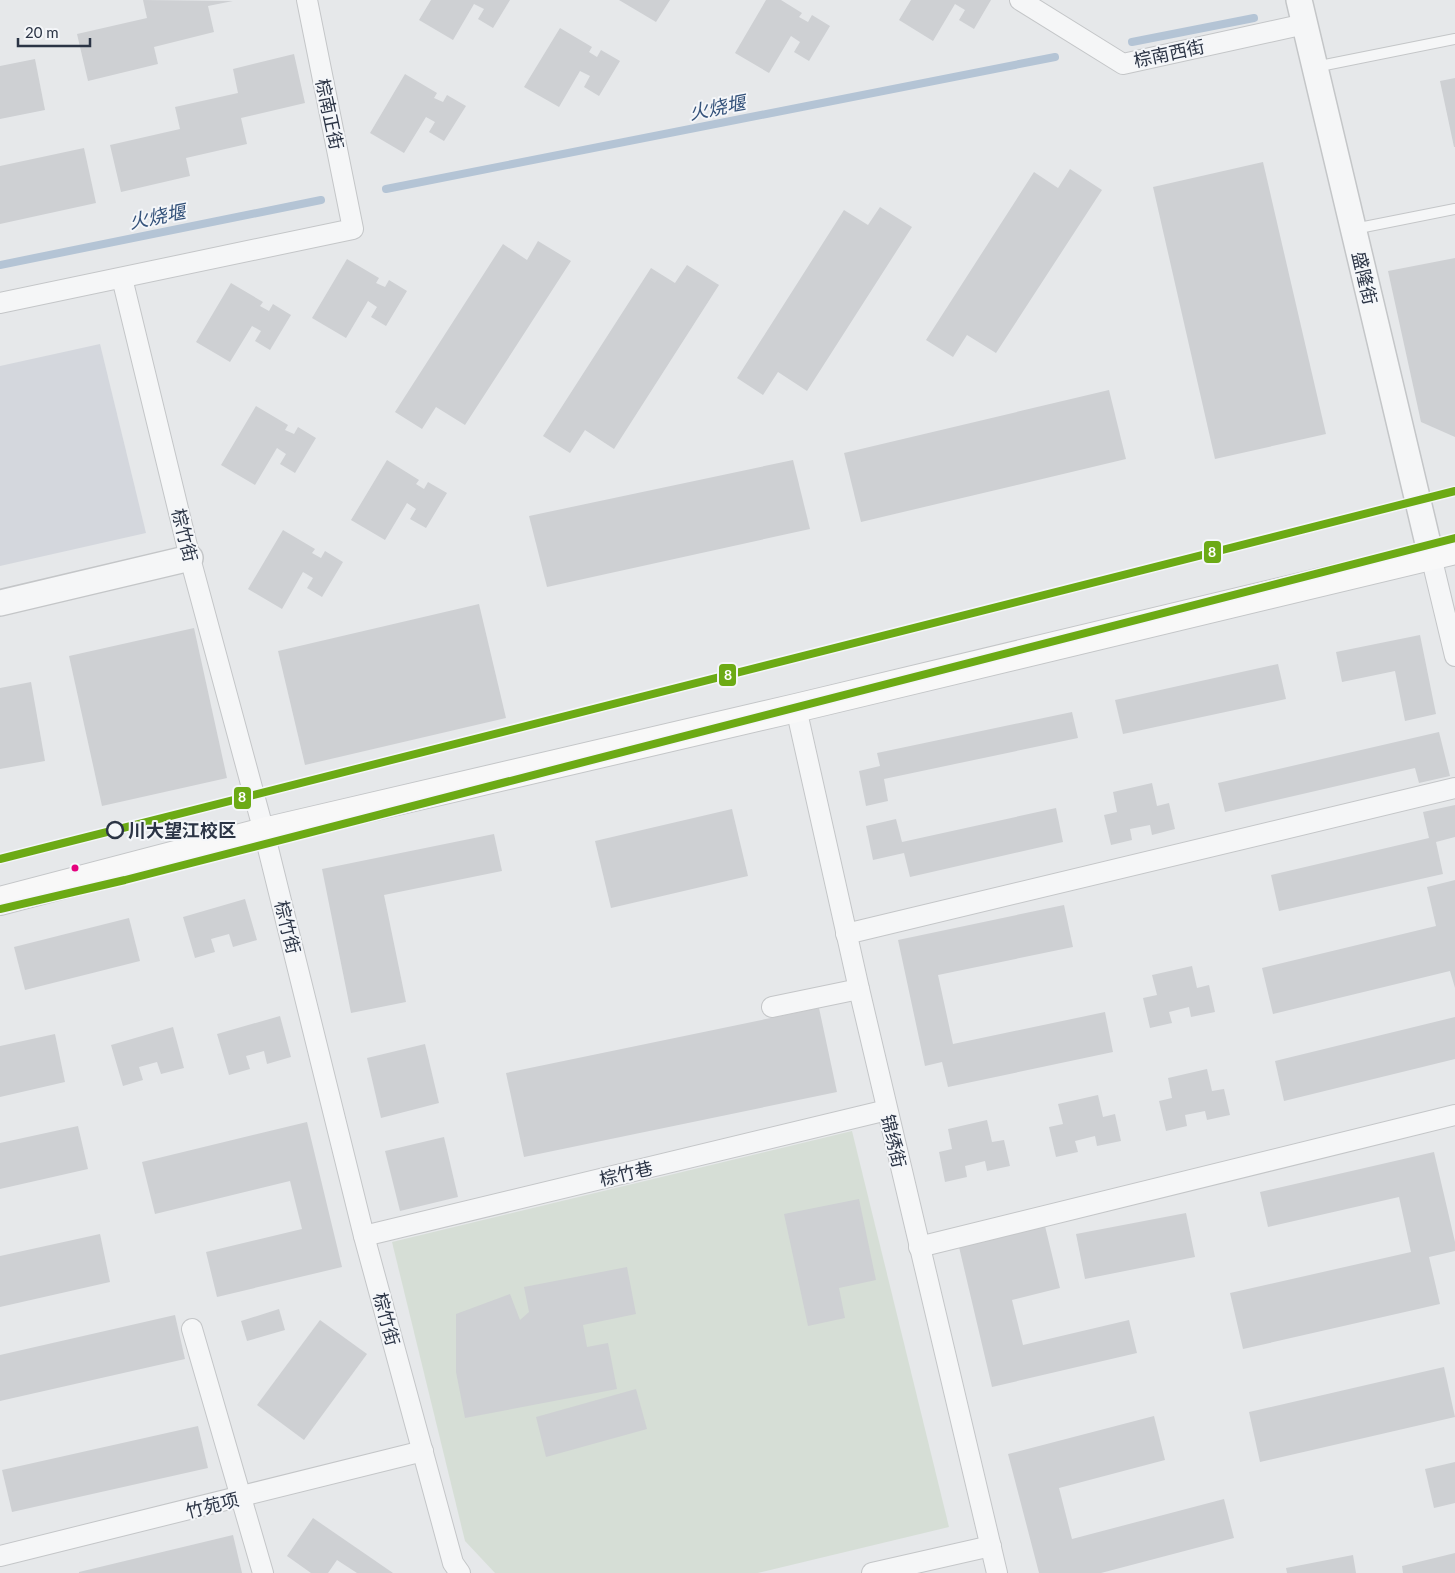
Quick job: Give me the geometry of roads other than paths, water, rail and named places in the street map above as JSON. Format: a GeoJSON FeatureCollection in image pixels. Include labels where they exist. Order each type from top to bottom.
{"type":"FeatureCollection","features":[{"type":"Feature","properties":{"kind":"main road"},"geometry":{"type":"LineString","coordinates":[[0,901],[264,832],[796,708],[1443,553]]}},
{"type":"Feature","properties":{"kind":"street","name":"棕南正街"},"geometry":{"type":"LineString","coordinates":[[122,278],[353,229],[307,0]]}},
{"type":"Feature","properties":{"kind":"street","name":"棕南西街"},"geometry":{"type":"LineString","coordinates":[[1020,0],[1123,64],[1305,24]]}},
{"type":"Feature","properties":{"kind":"street","name":"盛隆街"},"geometry":{"type":"LineString","coordinates":[[1299,0],[1353,230],[1443,553]]}},
{"type":"Feature","properties":{"kind":"street"},"geometry":{"type":"LineString","coordinates":[[0,303],[122,278]]}},
{"type":"Feature","properties":{"kind":"street","name":"棕竹街"},"geometry":{"type":"LineString","coordinates":[[122,278],[190,558],[264,832],[364,1236],[453,1563],[460,1573]]}},
{"type":"Feature","properties":{"kind":"street"},"geometry":{"type":"LineString","coordinates":[[1443,553],[1455,656]]}},
{"type":"Feature","properties":{"kind":"street"},"geometry":{"type":"LineString","coordinates":[[0,602],[190,558]]}},
{"type":"Feature","properties":{"kind":"street","name":"锦绣街"},"geometry":{"type":"LineString","coordinates":[[796,708],[846,934],[997,1573]]}},
{"type":"Feature","properties":{"kind":"street"},"geometry":{"type":"LineString","coordinates":[[846,934],[1455,788]]}},
{"type":"Feature","properties":{"kind":"street"},"geometry":{"type":"LineString","coordinates":[[772,1008],[859,989]]}},
{"type":"Feature","properties":{"kind":"street","name":"棕竹巷"},"geometry":{"type":"LineString","coordinates":[[364,1236],[887,1110]]}},
{"type":"Feature","properties":{"kind":"street"},"geometry":{"type":"LineString","coordinates":[[919,1247],[1455,1115]]}},
{"type":"Feature","properties":{"kind":"street"},"geometry":{"type":"LineString","coordinates":[[192,1329],[263,1573]]}},
{"type":"Feature","properties":{"kind":"street","name":"竹苑项"},"geometry":{"type":"LineString","coordinates":[[0,1556],[241,1498],[423,1451]]}},
{"type":"Feature","properties":{"kind":"street"},"geometry":{"type":"LineString","coordinates":[[872,1573],[990,1546]]}},
{"type":"Feature","properties":{"kind":"lane"},"geometry":{"type":"LineString","coordinates":[[1315,67],[1455,39]]}},
{"type":"Feature","properties":{"kind":"lane"},"geometry":{"type":"LineString","coordinates":[[1353,230],[1455,209]]}},
{"type":"Feature","properties":{"kind":"waterway","name":"火烧堰"},"geometry":{"type":"LineString","coordinates":[[1132,42],[1254,18]]}},
{"type":"Feature","properties":{"kind":"waterway","name":"火烧堰"},"geometry":{"type":"LineString","coordinates":[[386,189],[1055,57]]}},
{"type":"Feature","properties":{"kind":"waterway","name":"火烧堰"},"geometry":{"type":"LineString","coordinates":[[0,265],[321,200]]}},
{"type":"Feature","properties":{"kind":"place","name":"川大望江校区"},"geometry":{"type":"Point","coordinates":[115,830]}}]}
